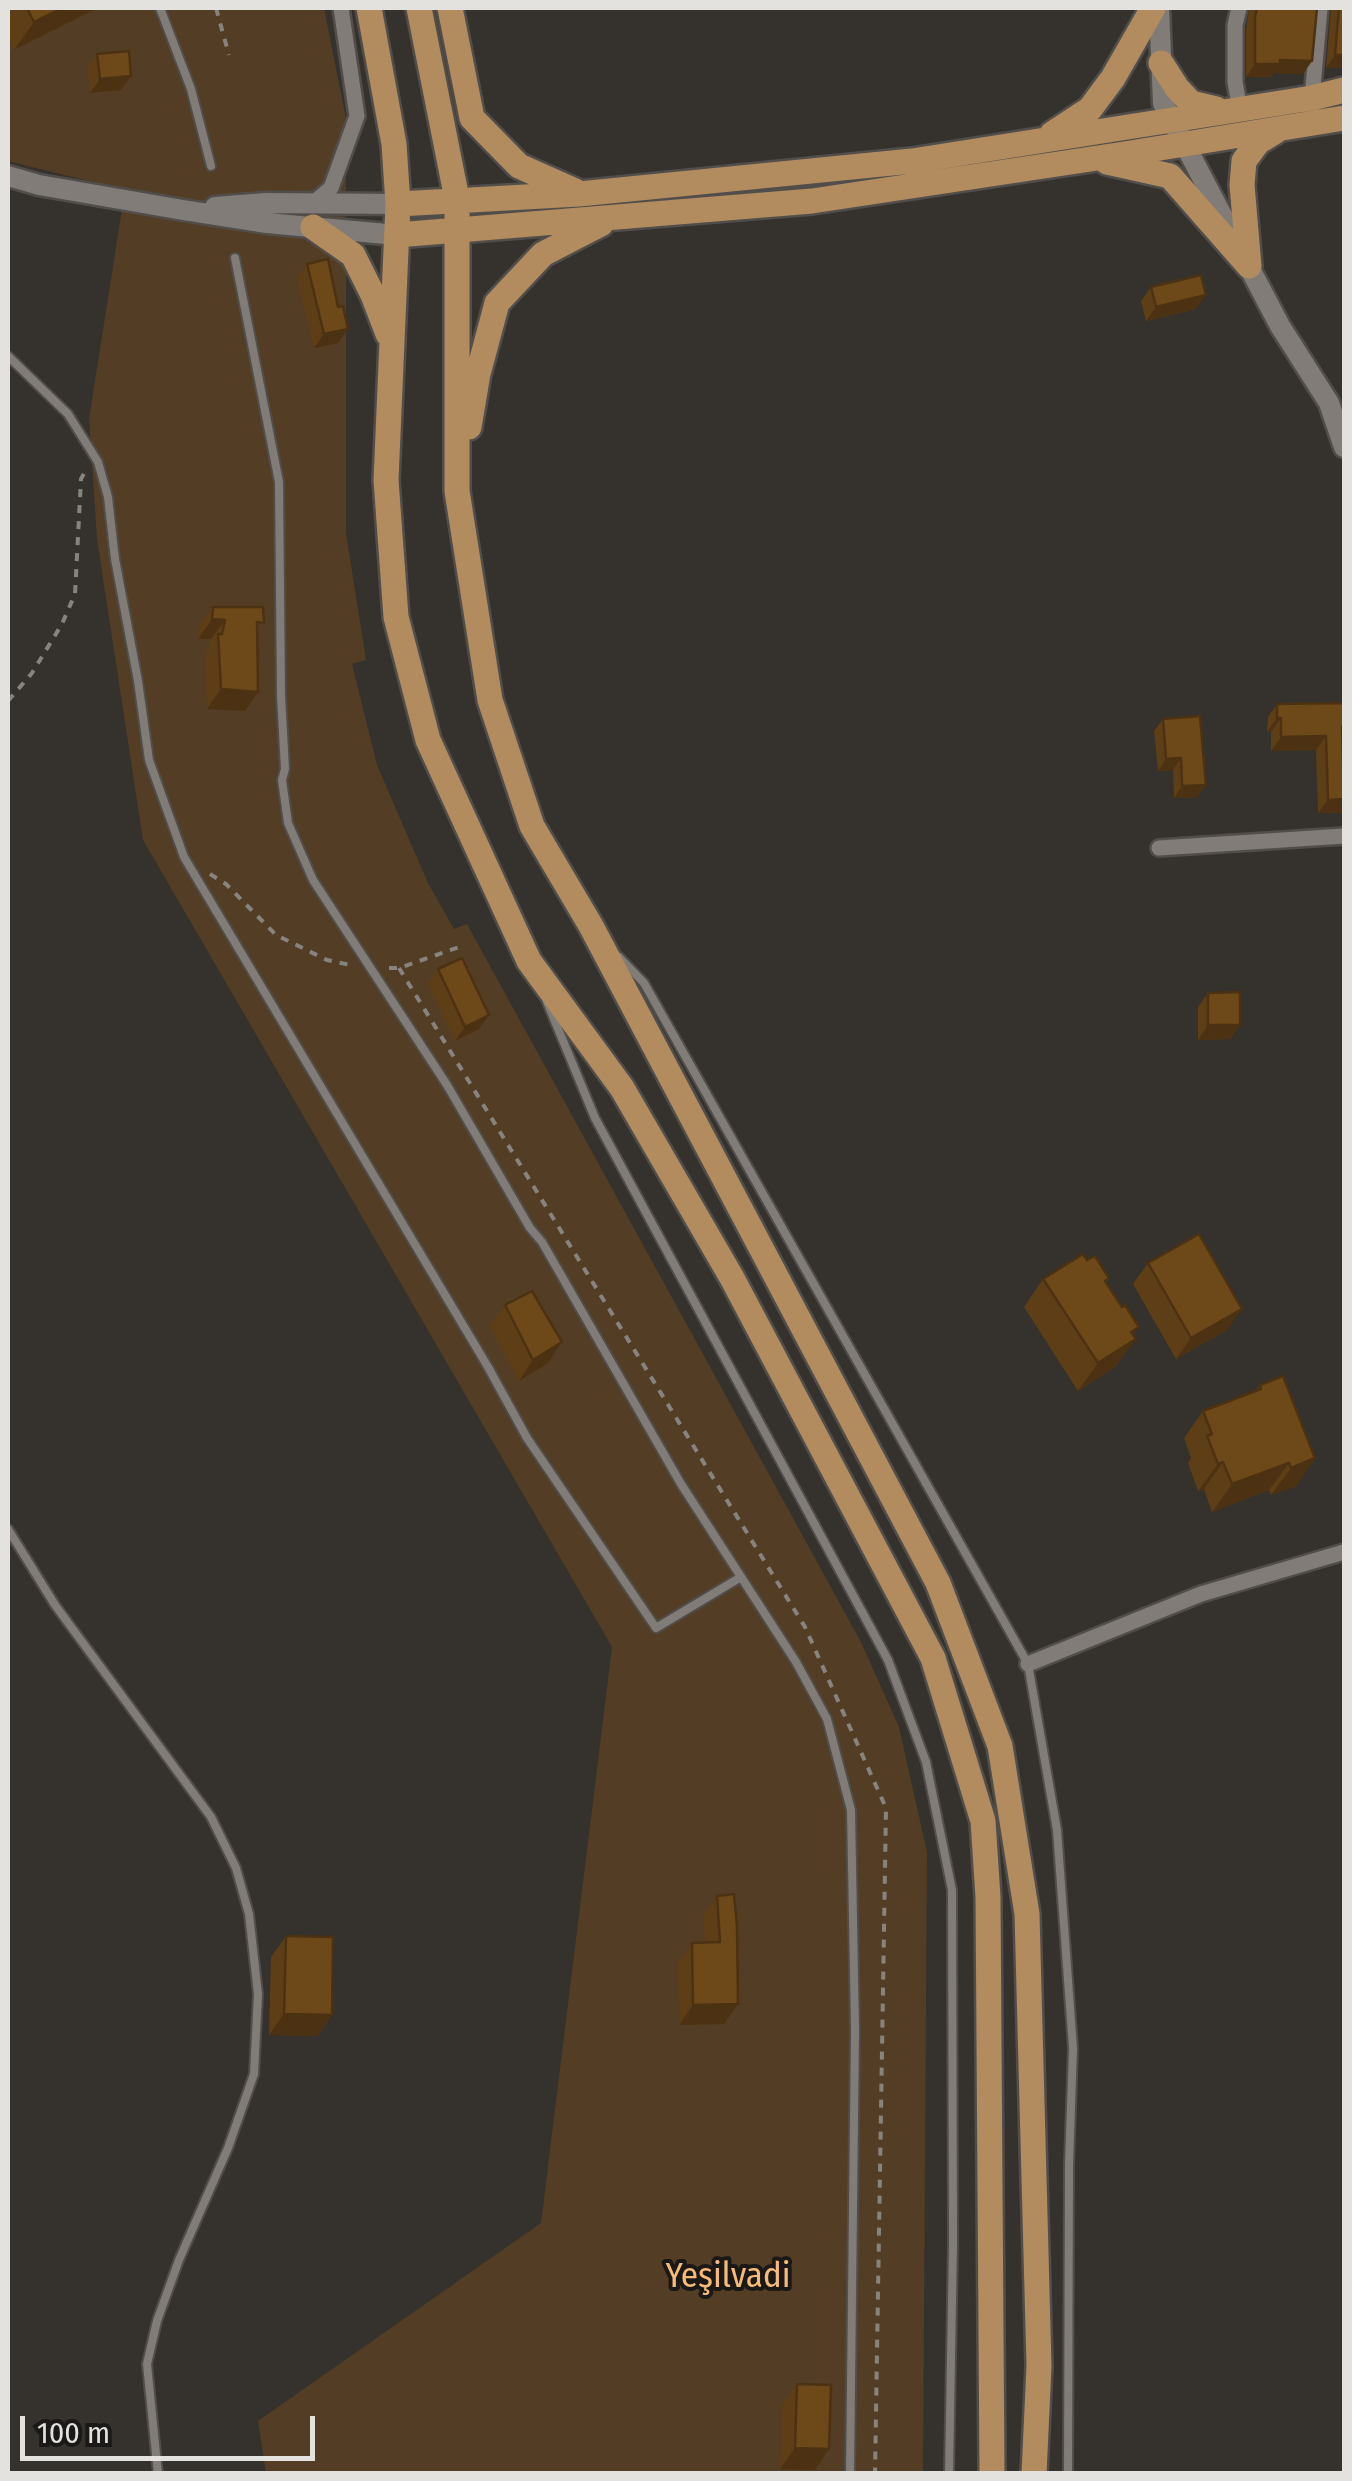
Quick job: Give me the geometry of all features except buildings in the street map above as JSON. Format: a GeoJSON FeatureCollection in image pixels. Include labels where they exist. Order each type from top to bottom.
{"type":"FeatureCollection","features":[{"type":"Feature","properties":{"kind":"main road"},"geometry":{"type":"LineString","coordinates":[[369,8],[394,144],[398,204],[386,480],[396,617],[428,740],[530,961],[622,1088],[732,1278],[933,1658],[982,1820],[988,1897],[992,2474]]}},
{"type":"Feature","properties":{"kind":"main road"},"geometry":{"type":"LineString","coordinates":[[419,8],[456,199],[457,491],[490,700],[532,826],[591,926],[938,1584],[1000,1746],[1027,1914],[1039,2366],[1034,2474]]}},
{"type":"Feature","properties":{"kind":"main road"},"geometry":{"type":"LineString","coordinates":[[450,8],[472,118],[519,166],[579,194]]}},
{"type":"Feature","properties":{"kind":"main road"},"geometry":{"type":"LineString","coordinates":[[1036,141],[1090,110],[1156,8]]}},
{"type":"Feature","properties":{"kind":"main road"},"geometry":{"type":"LineString","coordinates":[[1161,63],[1191,103],[1233,111]]}},
{"type":"Feature","properties":{"kind":"main road"},"geometry":{"type":"LineString","coordinates":[[398,204],[579,194],[912,161],[1344,90]]}},
{"type":"Feature","properties":{"kind":"main road"},"geometry":{"type":"LineString","coordinates":[[397,235],[812,201],[1344,118]]}},
{"type":"Feature","properties":{"kind":"main road"},"geometry":{"type":"LineString","coordinates":[[1249,266],[1242,186],[1244,161],[1258,142],[1280,128]]}},
{"type":"Feature","properties":{"kind":"main road"},"geometry":{"type":"LineString","coordinates":[[1092,159],[1170,176],[1249,266]]}},
{"type":"Feature","properties":{"kind":"main road"},"geometry":{"type":"LineString","coordinates":[[313,215],[353,255],[392,346]]}},
{"type":"Feature","properties":{"kind":"main road"},"geometry":{"type":"LineString","coordinates":[[457,491],[478,374],[497,303],[543,254],[614,218]]}},
{"type":"Feature","properties":{"kind":"street"},"geometry":{"type":"LineString","coordinates":[[313,215],[331,188],[357,116],[341,8]]}},
{"type":"Feature","properties":{"kind":"street"},"geometry":{"type":"LineString","coordinates":[[1156,8],[1163,102],[1280,326],[1329,403],[1344,447]]}},
{"type":"Feature","properties":{"kind":"street"},"geometry":{"type":"LineString","coordinates":[[1233,111],[1238,8]]}},
{"type":"Feature","properties":{"kind":"street"},"geometry":{"type":"LineString","coordinates":[[1312,98],[1320,8]]}},
{"type":"Feature","properties":{"kind":"street"},"geometry":{"type":"LineString","coordinates":[[8,176],[38,185],[267,223],[398,204]]}},
{"type":"Feature","properties":{"kind":"street"},"geometry":{"type":"LineString","coordinates":[[313,215],[397,235]]}},
{"type":"Feature","properties":{"kind":"street"},"geometry":{"type":"LineString","coordinates":[[1159,848],[1344,836]]}},
{"type":"Feature","properties":{"kind":"street"},"geometry":{"type":"LineString","coordinates":[[1028,1664],[1201,1594],[1344,1552]]}},
{"type":"Feature","properties":{"kind":"lane"},"geometry":{"type":"LineString","coordinates":[[160,8],[191,89],[211,166]]}},
{"type":"Feature","properties":{"kind":"lane"},"geometry":{"type":"LineString","coordinates":[[234,258],[279,482],[285,769],[282,780],[288,823],[312,880],[447,1085],[681,1484],[796,1662],[827,1719],[851,1810],[855,2030],[850,2474]]}},
{"type":"Feature","properties":{"kind":"lane"},"geometry":{"type":"LineString","coordinates":[[8,356],[68,414],[98,462],[108,497],[149,760],[184,857],[528,1438],[656,1628],[741,1577]]}},
{"type":"Feature","properties":{"kind":"lane"},"geometry":{"type":"LineString","coordinates":[[591,926],[644,983],[1028,1664],[1057,1830],[1073,2048],[1068,2474]]}},
{"type":"Feature","properties":{"kind":"lane"},"geometry":{"type":"LineString","coordinates":[[530,961],[594,1118],[888,1660],[926,1762],[952,1890],[949,2474]]}},
{"type":"Feature","properties":{"kind":"lane"},"geometry":{"type":"LineString","coordinates":[[8,1530],[55,1605],[211,1817],[236,1868],[249,1914],[258,1994],[254,2074],[157,2321],[147,2364],[158,2474]]}},
{"type":"Feature","properties":{"kind":"path"},"geometry":{"type":"LineString","coordinates":[[216,8],[229,55]]}},
{"type":"Feature","properties":{"kind":"path"},"geometry":{"type":"LineString","coordinates":[[8,702],[32,673],[75,594],[80,479],[94,454]]}},
{"type":"Feature","properties":{"kind":"path"},"geometry":{"type":"LineString","coordinates":[[184,857],[226,884],[276,935],[327,960],[371,969],[399,968],[465,945]]}},
{"type":"Feature","properties":{"kind":"path"},"geometry":{"type":"LineString","coordinates":[[399,968],[805,1627],[886,1808],[876,2474]]}},
{"type":"Feature","properties":{"kind":"green space","name":"Yeşilvadi"},"geometry":{"type":"Polygon","coordinates":[[[8,8],[324,8],[346,119],[346,533],[366,660],[352,664],[377,765],[428,883],[454,929],[467,924],[861,1642],[899,1727],[927,1852],[923,2473],[266,2473],[258,2421],[541,2223],[612,1647],[143,840],[97,539],[89,419],[125,190],[8,161],[8,8]]]}}]}
